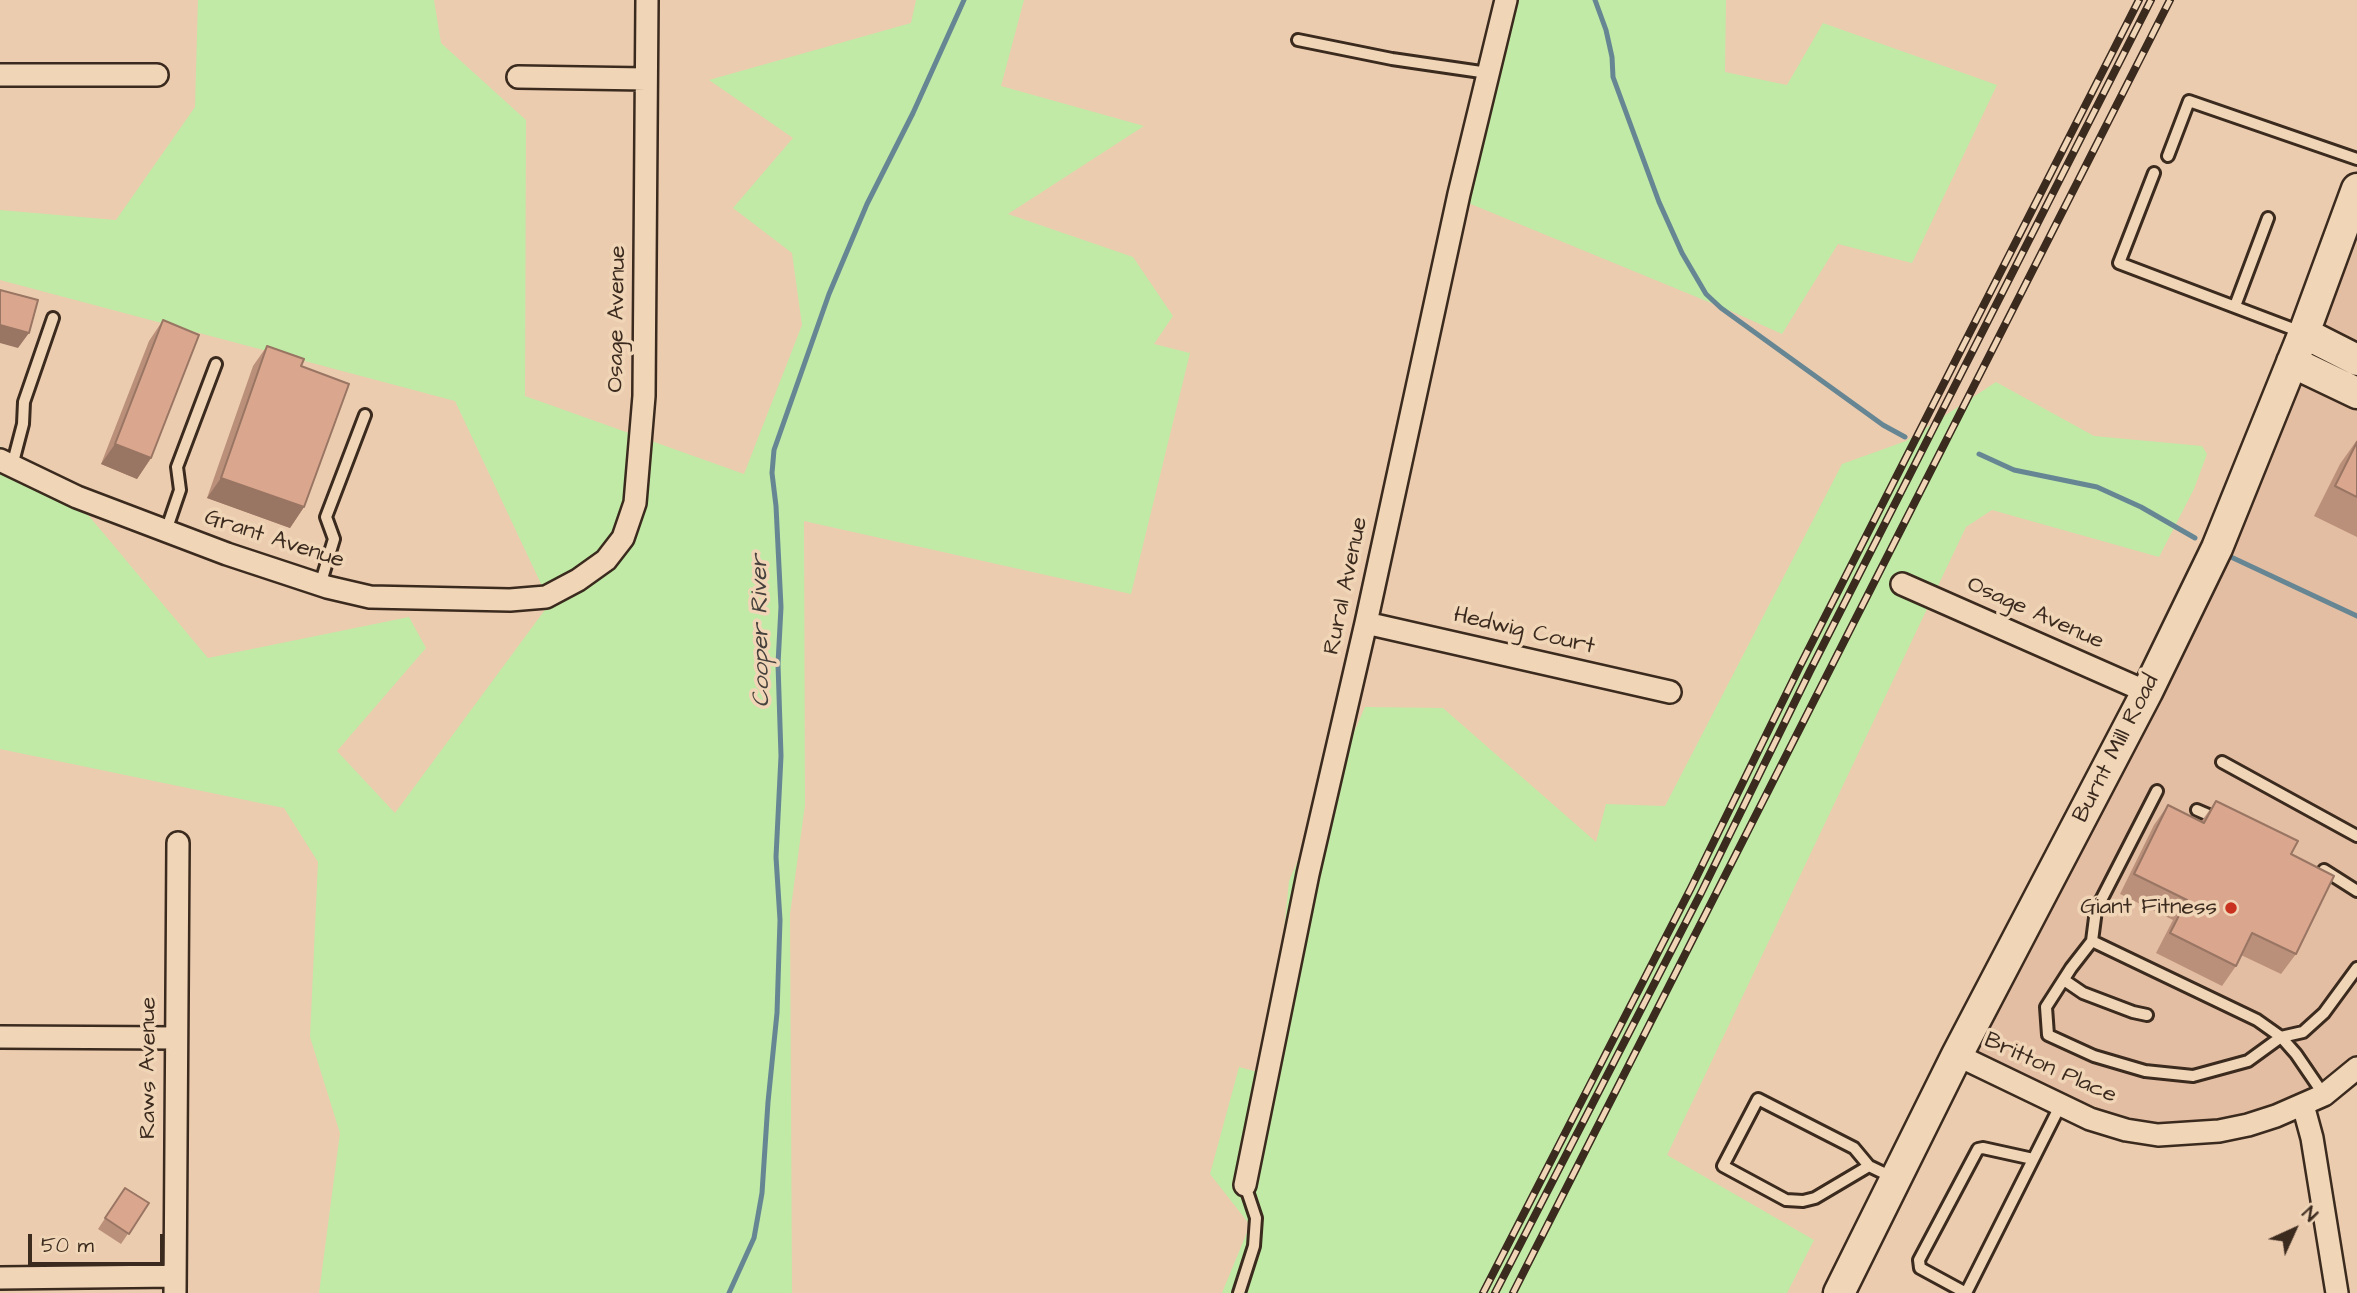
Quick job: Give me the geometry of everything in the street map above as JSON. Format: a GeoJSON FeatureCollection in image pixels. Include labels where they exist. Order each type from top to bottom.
{"type":"FeatureCollection","features":[{"type":"Feature","properties":{"kind":"main road","name":"Burnt Mill Road"},"geometry":{"type":"LineString","coordinates":[[1839,1293],[1957,1055],[2147,692],[2217,548],[2304,333],[2357,189]]}},
{"type":"Feature","properties":{"kind":"main road"},"geometry":{"type":"LineString","coordinates":[[2304,333],[2357,360]]}},
{"type":"Feature","properties":{"kind":"main road"},"geometry":{"type":"LineString","coordinates":[[2292,362],[2357,393]]}},
{"type":"Feature","properties":{"kind":"street","name":"Osage Avenue"},"geometry":{"type":"LineString","coordinates":[[546,597],[578,580],[606,560],[623,538],[635,503],[644,396],[647,0]]}},
{"type":"Feature","properties":{"kind":"street","name":"Rural Avenue"},"geometry":{"type":"LineString","coordinates":[[1245,1185],[1308,874],[1366,623],[1459,194],[1506,0]]}},
{"type":"Feature","properties":{"kind":"street"},"geometry":{"type":"LineString","coordinates":[[0,75],[157,75]]}},
{"type":"Feature","properties":{"kind":"street"},"geometry":{"type":"LineString","coordinates":[[518,77],[646,79]]}},
{"type":"Feature","properties":{"kind":"street","name":"Grant Avenue"},"geometry":{"type":"LineString","coordinates":[[6,463],[78,498],[227,554],[320,585],[370,597],[510,600],[546,597]]}},
{"type":"Feature","properties":{"kind":"street","name":"Osage Avenue"},"geometry":{"type":"LineString","coordinates":[[1902,584],[2147,692]]}},
{"type":"Feature","properties":{"kind":"street","name":"Hedwig Court"},"geometry":{"type":"LineString","coordinates":[[1366,623],[1670,692]]}},
{"type":"Feature","properties":{"kind":"street","name":"Raws Avenue"},"geometry":{"type":"LineString","coordinates":[[175,1284],[178,843]]}},
{"type":"Feature","properties":{"kind":"street"},"geometry":{"type":"LineString","coordinates":[[0,1037],[175,1038]]}},
{"type":"Feature","properties":{"kind":"street","name":"Britton Place"},"geometry":{"type":"LineString","coordinates":[[1957,1055],[2060,1105],[2126,1130],[2158,1135],[2188,1134],[2248,1125],[2324,1095],[2357,1068]]}},
{"type":"Feature","properties":{"kind":"street"},"geometry":{"type":"LineString","coordinates":[[2302,1105],[2312,1138],[2337,1293]]}},
{"type":"Feature","properties":{"kind":"street"},"geometry":{"type":"LineString","coordinates":[[0,1278],[175,1284]]}},
{"type":"Feature","properties":{"kind":"lane"},"geometry":{"type":"LineString","coordinates":[[1298,40],[1392,59],[1488,74]]}},
{"type":"Feature","properties":{"kind":"lane"},"geometry":{"type":"LineString","coordinates":[[2168,156],[2189,101],[2357,159]]}},
{"type":"Feature","properties":{"kind":"lane"},"geometry":{"type":"LineString","coordinates":[[2154,173],[2119,263],[2304,333]]}},
{"type":"Feature","properties":{"kind":"lane"},"geometry":{"type":"LineString","coordinates":[[2235,306],[2268,218]]}},
{"type":"Feature","properties":{"kind":"lane"},"geometry":{"type":"LineString","coordinates":[[6,463],[23,424],[24,402],[53,318]]}},
{"type":"Feature","properties":{"kind":"lane"},"geometry":{"type":"LineString","coordinates":[[166,531],[180,489],[177,467],[216,364]]}},
{"type":"Feature","properties":{"kind":"lane"},"geometry":{"type":"LineString","coordinates":[[320,585],[334,539],[326,517],[365,415]]}},
{"type":"Feature","properties":{"kind":"lane"},"geometry":{"type":"LineString","coordinates":[[2222,762],[2357,836]]}},
{"type":"Feature","properties":{"kind":"lane"},"geometry":{"type":"LineString","coordinates":[[2157,790],[2096,910],[2092,941],[2046,1007],[2048,1035],[2094,1056],[2145,1071],[2193,1076],[2248,1061],[2281,1037],[2303,1032],[2324,1013],[2357,968]]}},
{"type":"Feature","properties":{"kind":"lane"},"geometry":{"type":"LineString","coordinates":[[2197,810],[2235,826]]}},
{"type":"Feature","properties":{"kind":"lane"},"geometry":{"type":"LineString","coordinates":[[2309,863],[2334,875],[2357,891]]}},
{"type":"Feature","properties":{"kind":"lane"},"geometry":{"type":"LineString","coordinates":[[2092,941],[2257,1020],[2281,1037],[2324,1095]]}},
{"type":"Feature","properties":{"kind":"lane"},"geometry":{"type":"LineString","coordinates":[[2063,980],[2083,993],[2133,1012],[2147,1014]]}},
{"type":"Feature","properties":{"kind":"lane"},"geometry":{"type":"LineString","coordinates":[[1869,1166],[1815,1198],[1802,1201],[1786,1200],[1723,1166],[1758,1098],[1854,1149],[1869,1166],[1896,1179]]}},
{"type":"Feature","properties":{"kind":"lane"},"geometry":{"type":"LineString","coordinates":[[2033,1159],[1978,1149],[1919,1260],[1920,1268],[1966,1293],[2033,1159],[2060,1105]]}},
{"type":"Feature","properties":{"kind":"lane"},"geometry":{"type":"LineString","coordinates":[[1239,1293],[1254,1246],[1256,1218],[1245,1185]]}},
{"type":"Feature","properties":{"kind":"shaded area"},"geometry":{"type":"Polygon","coordinates":[[[2357,189],[2357,1068],[2303,1105],[2158,1135],[1957,1055],[2147,692],[2357,189]]]}},
{"type":"Feature","properties":{"kind":"green space"},"geometry":{"type":"Polygon","coordinates":[[[198,0],[434,0],[441,43],[526,120],[525,396],[744,474],[802,325],[792,253],[733,208],[793,138],[709,80],[911,23],[916,0],[1024,0],[1001,86],[1144,126],[1008,214],[1133,257],[1173,316],[1154,344],[1190,353],[1131,594],[804,521],[805,805],[790,914],[792,1293],[319,1293],[340,1133],[310,1037],[318,862],[284,808],[0,749],[0,446],[73,497],[208,658],[409,617],[426,648],[337,751],[395,813],[550,603],[455,401],[0,280],[0,210],[116,220],[195,107],[198,0]]]}},
{"type":"Feature","properties":{"kind":"green space"},"geometry":{"type":"Polygon","coordinates":[[[1508,0],[1726,0],[1725,72],[1787,85],[1823,23],[1997,85],[1912,263],[1838,244],[1782,334],[1461,200],[1508,0]]]}},
{"type":"Feature","properties":{"kind":"green space"},"geometry":{"type":"Polygon","coordinates":[[[1996,382],[2094,436],[2202,446],[2207,454],[2194,489],[2159,557],[1992,510],[1966,527],[1667,1155],[1814,1240],[1787,1293],[1222,1293],[1250,1225],[1210,1174],[1239,1067],[1265,1074],[1277,1000],[1289,881],[1365,707],[1443,708],[1596,842],[1606,804],[1665,806],[1842,464],[1906,441],[1996,382]]]}},
{"type":"Feature","properties":{"kind":"building"},"geometry":{"type":"Polygon","coordinates":[[[0,290],[38,300],[29,333],[0,325],[0,290]]]}},
{"type":"Feature","properties":{"kind":"building"},"geometry":{"type":"Polygon","coordinates":[[[163,320],[199,335],[151,458],[115,444],[163,320]]]}},
{"type":"Feature","properties":{"kind":"building"},"geometry":{"type":"Polygon","coordinates":[[[267,346],[304,359],[301,366],[349,384],[304,507],[221,478],[267,346]]]}},
{"type":"Feature","properties":{"kind":"building"},"geometry":{"type":"Polygon","coordinates":[[[2357,442],[2357,497],[2335,486],[2357,442]]]}},
{"type":"Feature","properties":{"kind":"building","name":"Giant Fitness"},"geometry":{"type":"Polygon","coordinates":[[[2216,801],[2298,841],[2291,854],[2334,876],[2296,954],[2252,933],[2236,966],[2170,933],[2187,900],[2134,874],[2168,805],[2204,823],[2216,801]]]}},
{"type":"Feature","properties":{"kind":"building"},"geometry":{"type":"Polygon","coordinates":[[[125,1188],[149,1203],[129,1234],[105,1218],[125,1188]]]}},
{"type":"Feature","properties":{"kind":"waterway","name":"Cooper River"},"geometry":{"type":"LineString","coordinates":[[729,1293],[754,1238],[762,1193],[777,1013],[780,920],[776,857],[781,756],[778,664],[781,607],[772,473],[774,450],[829,294],[867,204],[913,113],[964,0]]}},
{"type":"Feature","properties":{"kind":"waterway"},"geometry":{"type":"LineString","coordinates":[[1595,0],[1606,30],[1613,77],[1659,202],[1682,253],[1706,294],[1721,308],[1883,425],[1905,437]]}},
{"type":"Feature","properties":{"kind":"waterway"},"geometry":{"type":"LineString","coordinates":[[1979,454],[2014,470],[2097,487],[2141,507],[2195,538]]}},
{"type":"Feature","properties":{"kind":"waterway"},"geometry":{"type":"LineString","coordinates":[[2231,557],[2357,616]]}},
{"type":"Feature","properties":{"kind":"railway"},"geometry":{"type":"LineString","coordinates":[[1483,1293],[1691,888],[1800,666],[2139,0]]}},
{"type":"Feature","properties":{"kind":"railway"},"geometry":{"type":"LineString","coordinates":[[1495,1293],[1701,893],[1810,671],[2151,0]]}},
{"type":"Feature","properties":{"kind":"railway"},"geometry":{"type":"LineString","coordinates":[[1513,1293],[2170,0]]}},
{"type":"Feature","properties":{"kind":"place","name":"Giant Fitness"},"geometry":{"type":"Point","coordinates":[2231,908]}}]}
